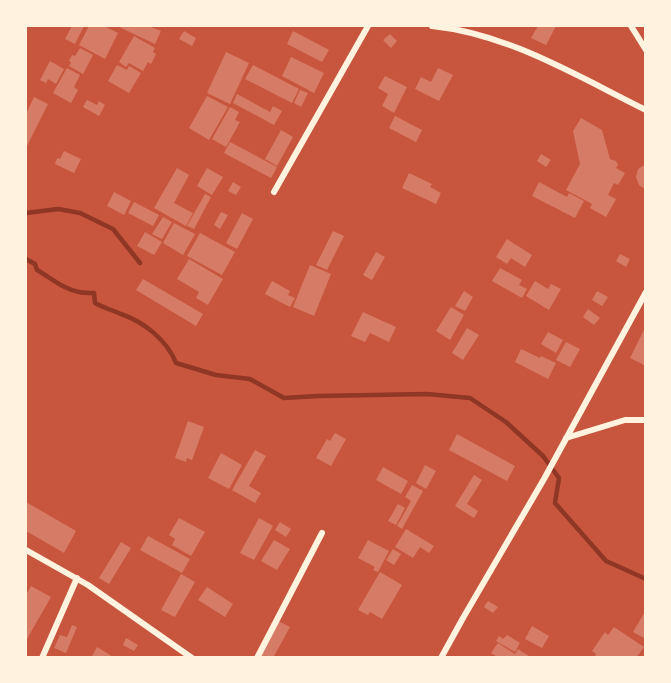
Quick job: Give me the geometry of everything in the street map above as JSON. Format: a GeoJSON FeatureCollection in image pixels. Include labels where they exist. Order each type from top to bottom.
{"type":"FeatureCollection","features":[{"type":"Feature","properties":{"kind":"street"},"geometry":{"type":"LineString","coordinates":[[274,192],[368,26]]}},
{"type":"Feature","properties":{"kind":"street"},"geometry":{"type":"LineString","coordinates":[[432,26],[449,27],[516,46],[645,110]]}},
{"type":"Feature","properties":{"kind":"street"},"geometry":{"type":"LineString","coordinates":[[631,26],[645,50]]}},
{"type":"Feature","properties":{"kind":"street"},"geometry":{"type":"LineString","coordinates":[[441,657],[544,479],[645,292]]}},
{"type":"Feature","properties":{"kind":"street"},"geometry":{"type":"LineString","coordinates":[[566,438],[625,420],[645,420]]}},
{"type":"Feature","properties":{"kind":"street"},"geometry":{"type":"LineString","coordinates":[[257,657],[322,533]]}},
{"type":"Feature","properties":{"kind":"street"},"geometry":{"type":"LineString","coordinates":[[26,550],[102,593],[192,657]]}},
{"type":"Feature","properties":{"kind":"street"},"geometry":{"type":"LineString","coordinates":[[42,657],[77,578]]}},
{"type":"Feature","properties":{"kind":"building"},"geometry":{"type":"Polygon","coordinates":[[[72,26],[84,26],[75,44],[65,39],[72,26]]]}},
{"type":"Feature","properties":{"kind":"building"},"geometry":{"type":"Polygon","coordinates":[[[89,26],[104,26],[118,33],[105,59],[79,45],[89,26]]]}},
{"type":"Feature","properties":{"kind":"building"},"geometry":{"type":"Polygon","coordinates":[[[117,26],[148,26],[161,31],[155,44],[117,26]]]}},
{"type":"Feature","properties":{"kind":"building"},"geometry":{"type":"Polygon","coordinates":[[[538,26],[556,26],[546,45],[531,38],[538,26]]]}},
{"type":"Feature","properties":{"kind":"building"},"geometry":{"type":"Polygon","coordinates":[[[184,31],[196,38],[192,46],[179,39],[184,31]]]}},
{"type":"Feature","properties":{"kind":"building"},"geometry":{"type":"Polygon","coordinates":[[[293,31],[329,50],[322,62],[287,44],[293,31]]]}},
{"type":"Feature","properties":{"kind":"building"},"geometry":{"type":"Polygon","coordinates":[[[390,34],[397,41],[391,48],[383,40],[390,34]]]}},
{"type":"Feature","properties":{"kind":"building"},"geometry":{"type":"Polygon","coordinates":[[[134,36],[155,48],[153,52],[156,54],[151,64],[148,62],[143,71],[129,63],[126,67],[119,62],[134,36]]]}},
{"type":"Feature","properties":{"kind":"building"},"geometry":{"type":"Polygon","coordinates":[[[80,48],[93,55],[83,74],[69,66],[72,55],[75,56],[80,48]]]}},
{"type":"Feature","properties":{"kind":"building"},"geometry":{"type":"Polygon","coordinates":[[[226,52],[249,63],[230,104],[207,93],[226,52]]]}},
{"type":"Feature","properties":{"kind":"building"},"geometry":{"type":"Polygon","coordinates":[[[291,57],[324,73],[314,93],[282,76],[291,57]]]}},
{"type":"Feature","properties":{"kind":"building"},"geometry":{"type":"Polygon","coordinates":[[[50,61],[64,69],[56,84],[48,79],[46,83],[40,80],[50,61]]]}},
{"type":"Feature","properties":{"kind":"building"},"geometry":{"type":"Polygon","coordinates":[[[117,65],[127,70],[129,66],[141,73],[129,93],[108,81],[117,65]]]}},
{"type":"Feature","properties":{"kind":"building"},"geometry":{"type":"Polygon","coordinates":[[[253,65],[299,89],[292,103],[245,79],[253,65]]]}},
{"type":"Feature","properties":{"kind":"building"},"geometry":{"type":"Polygon","coordinates":[[[67,68],[80,75],[74,87],[78,90],[71,103],[53,93],[67,68]]]}},
{"type":"Feature","properties":{"kind":"building"},"geometry":{"type":"Polygon","coordinates":[[[438,68],[453,75],[439,101],[415,89],[421,77],[431,82],[438,68]]]}},
{"type":"Feature","properties":{"kind":"building"},"geometry":{"type":"Polygon","coordinates":[[[385,76],[407,87],[394,113],[382,106],[388,94],[378,88],[385,76]]]}},
{"type":"Feature","properties":{"kind":"building"},"geometry":{"type":"Polygon","coordinates":[[[300,90],[308,93],[301,107],[294,103],[300,90]]]}},
{"type":"Feature","properties":{"kind":"building"},"geometry":{"type":"Polygon","coordinates":[[[237,94],[270,112],[273,106],[282,111],[274,125],[233,103],[237,94]]]}},
{"type":"Feature","properties":{"kind":"building"},"geometry":{"type":"Polygon","coordinates":[[[207,96],[228,107],[209,140],[189,128],[207,96]]]}},
{"type":"Feature","properties":{"kind":"building"},"geometry":{"type":"Polygon","coordinates":[[[34,97],[48,104],[26,148],[26,114],[34,97]]]}},
{"type":"Feature","properties":{"kind":"building"},"geometry":{"type":"Polygon","coordinates":[[[87,100],[97,105],[99,101],[105,105],[99,116],[83,107],[87,100]]]}},
{"type":"Feature","properties":{"kind":"building"},"geometry":{"type":"Polygon","coordinates":[[[230,107],[239,112],[235,120],[240,122],[226,147],[212,139],[230,107]]]}},
{"type":"Feature","properties":{"kind":"building"},"geometry":{"type":"Polygon","coordinates":[[[395,116],[422,130],[416,142],[389,128],[395,116]]]}},
{"type":"Feature","properties":{"kind":"building"},"geometry":{"type":"Polygon","coordinates":[[[581,118],[602,130],[610,159],[616,161],[618,165],[616,168],[625,173],[618,185],[614,183],[608,195],[616,199],[606,217],[590,208],[592,204],[566,190],[580,164],[573,131],[581,118]]]}},
{"type":"Feature","properties":{"kind":"building"},"geometry":{"type":"Polygon","coordinates":[[[281,130],[293,137],[277,166],[265,159],[281,130]]]}},
{"type":"Feature","properties":{"kind":"building"},"geometry":{"type":"Polygon","coordinates":[[[230,142],[277,167],[271,178],[224,153],[230,142]]]}},
{"type":"Feature","properties":{"kind":"building"},"geometry":{"type":"Polygon","coordinates":[[[64,151],[81,159],[74,173],[55,164],[64,151]]]}},
{"type":"Feature","properties":{"kind":"building"},"geometry":{"type":"Polygon","coordinates":[[[541,154],[551,160],[546,167],[537,161],[541,154]]]}},
{"type":"Feature","properties":{"kind":"building"},"geometry":{"type":"Polygon","coordinates":[[[646,164],[646,190],[639,185],[636,177],[638,169],[646,164]]]}},
{"type":"Feature","properties":{"kind":"building"},"geometry":{"type":"Polygon","coordinates":[[[177,168],[189,175],[174,203],[193,213],[186,226],[154,208],[177,168]]]}},
{"type":"Feature","properties":{"kind":"building"},"geometry":{"type":"Polygon","coordinates":[[[207,168],[223,177],[212,195],[197,186],[207,168]]]}},
{"type":"Feature","properties":{"kind":"building"},"geometry":{"type":"Polygon","coordinates":[[[409,173],[432,184],[430,187],[441,193],[436,204],[402,188],[409,173]]]}},
{"type":"Feature","properties":{"kind":"building"},"geometry":{"type":"Polygon","coordinates":[[[233,182],[241,187],[236,195],[228,191],[233,182]]]}},
{"type":"Feature","properties":{"kind":"building"},"geometry":{"type":"Polygon","coordinates":[[[539,182],[567,197],[569,193],[584,201],[575,218],[532,196],[539,182]]]}},
{"type":"Feature","properties":{"kind":"building"},"geometry":{"type":"Polygon","coordinates":[[[114,192],[131,201],[124,215],[107,206],[114,192]]]}},
{"type":"Feature","properties":{"kind":"building"},"geometry":{"type":"Polygon","coordinates":[[[205,194],[211,197],[194,229],[187,226],[205,194]]]}},
{"type":"Feature","properties":{"kind":"building"},"geometry":{"type":"Polygon","coordinates":[[[134,202],[159,215],[153,226],[128,213],[134,202]]]}},
{"type":"Feature","properties":{"kind":"building"},"geometry":{"type":"Polygon","coordinates":[[[221,212],[228,215],[220,229],[214,225],[221,212]]]}},
{"type":"Feature","properties":{"kind":"building"},"geometry":{"type":"Polygon","coordinates":[[[242,213],[253,219],[237,249],[226,243],[242,213]]]}},
{"type":"Feature","properties":{"kind":"building"},"geometry":{"type":"Polygon","coordinates":[[[163,217],[172,222],[162,239],[152,234],[163,217]]]}},
{"type":"Feature","properties":{"kind":"building"},"geometry":{"type":"Polygon","coordinates":[[[174,223],[195,234],[183,255],[163,243],[174,223]]]}},
{"type":"Feature","properties":{"kind":"building"},"geometry":{"type":"Polygon","coordinates":[[[333,231],[344,236],[327,270],[316,265],[333,231]]]}},
{"type":"Feature","properties":{"kind":"building"},"geometry":{"type":"Polygon","coordinates":[[[145,232],[162,242],[154,255],[137,246],[145,232]]]}},
{"type":"Feature","properties":{"kind":"building"},"geometry":{"type":"Polygon","coordinates":[[[200,233],[235,252],[222,275],[187,256],[200,233]]]}},
{"type":"Feature","properties":{"kind":"building"},"geometry":{"type":"Polygon","coordinates":[[[507,239],[532,255],[525,267],[511,258],[507,264],[496,257],[507,239]]]}},
{"type":"Feature","properties":{"kind":"building"},"geometry":{"type":"Polygon","coordinates":[[[376,252],[385,257],[372,280],[363,275],[376,252]]]}},
{"type":"Feature","properties":{"kind":"building"},"geometry":{"type":"Polygon","coordinates":[[[620,254],[630,259],[626,267],[616,261],[620,254]]]}},
{"type":"Feature","properties":{"kind":"building"},"geometry":{"type":"Polygon","coordinates":[[[189,259],[223,279],[208,305],[196,298],[199,292],[177,279],[189,259]]]}},
{"type":"Feature","properties":{"kind":"building"},"geometry":{"type":"Polygon","coordinates":[[[310,265],[331,274],[314,316],[293,307],[310,265]]]}},
{"type":"Feature","properties":{"kind":"building"},"geometry":{"type":"Polygon","coordinates":[[[500,268],[522,280],[519,285],[527,289],[522,298],[492,281],[500,268]]]}},
{"type":"Feature","properties":{"kind":"building"},"geometry":{"type":"Polygon","coordinates":[[[143,279],[203,314],[196,326],[136,290],[143,279]]]}},
{"type":"Feature","properties":{"kind":"building"},"geometry":{"type":"Polygon","coordinates":[[[272,281],[290,291],[288,295],[295,298],[290,307],[265,294],[272,281]]]}},
{"type":"Feature","properties":{"kind":"building"},"geometry":{"type":"Polygon","coordinates":[[[535,281],[548,289],[551,284],[561,289],[549,310],[526,296],[535,281]]]}},
{"type":"Feature","properties":{"kind":"building"},"geometry":{"type":"Polygon","coordinates":[[[464,291],[473,297],[465,311],[455,306],[464,291]]]}},
{"type":"Feature","properties":{"kind":"building"},"geometry":{"type":"Polygon","coordinates":[[[597,291],[608,297],[602,306],[592,300],[597,291]]]}},
{"type":"Feature","properties":{"kind":"building"},"geometry":{"type":"Polygon","coordinates":[[[451,307],[464,315],[450,340],[436,331],[451,307]]]}},
{"type":"Feature","properties":{"kind":"building"},"geometry":{"type":"Polygon","coordinates":[[[588,309],[600,318],[594,325],[583,317],[588,309]]]}},
{"type":"Feature","properties":{"kind":"building"},"geometry":{"type":"Polygon","coordinates":[[[363,312],[396,327],[389,342],[370,333],[365,342],[351,336],[363,312]]]}},
{"type":"Feature","properties":{"kind":"building"},"geometry":{"type":"Polygon","coordinates":[[[646,326],[646,366],[630,358],[646,326]]]}},
{"type":"Feature","properties":{"kind":"building"},"geometry":{"type":"Polygon","coordinates":[[[467,328],[479,335],[463,360],[452,353],[467,328]]]}},
{"type":"Feature","properties":{"kind":"building"},"geometry":{"type":"Polygon","coordinates":[[[548,332],[563,340],[556,353],[541,344],[548,332]]]}},
{"type":"Feature","properties":{"kind":"building"},"geometry":{"type":"Polygon","coordinates":[[[566,342],[580,349],[570,367],[556,360],[566,342]]]}},
{"type":"Feature","properties":{"kind":"building"},"geometry":{"type":"Polygon","coordinates":[[[521,349],[556,363],[548,379],[515,362],[521,349]]]}},
{"type":"Feature","properties":{"kind":"building"},"geometry":{"type":"Polygon","coordinates":[[[188,421],[204,427],[192,460],[187,458],[186,462],[175,458],[188,421]]]}},
{"type":"Feature","properties":{"kind":"building"},"geometry":{"type":"Polygon","coordinates":[[[335,433],[346,439],[331,466],[316,458],[327,439],[330,441],[335,433]]]}},
{"type":"Feature","properties":{"kind":"building"},"geometry":{"type":"Polygon","coordinates":[[[457,434],[515,466],[507,481],[449,450],[457,434]]]}},
{"type":"Feature","properties":{"kind":"building"},"geometry":{"type":"Polygon","coordinates":[[[255,450],[266,456],[249,486],[261,493],[255,503],[232,490],[255,450]]]}},
{"type":"Feature","properties":{"kind":"building"},"geometry":{"type":"Polygon","coordinates":[[[221,453],[242,465],[229,489],[208,478],[221,453]]]}},
{"type":"Feature","properties":{"kind":"building"},"geometry":{"type":"Polygon","coordinates":[[[425,465],[436,471],[426,489],[416,483],[425,465]]]}},
{"type":"Feature","properties":{"kind":"building"},"geometry":{"type":"Polygon","coordinates":[[[383,467],[408,481],[401,494],[376,480],[383,467]]]}},
{"type":"Feature","properties":{"kind":"building"},"geometry":{"type":"Polygon","coordinates":[[[474,475],[482,480],[467,504],[478,511],[474,518],[455,506],[474,475]]]}},
{"type":"Feature","properties":{"kind":"building"},"geometry":{"type":"Polygon","coordinates":[[[412,485],[423,491],[402,529],[397,526],[411,501],[405,497],[412,485]]]}},
{"type":"Feature","properties":{"kind":"building"},"geometry":{"type":"Polygon","coordinates":[[[26,502],[76,531],[64,553],[26,531],[26,502]]]}},
{"type":"Feature","properties":{"kind":"building"},"geometry":{"type":"Polygon","coordinates":[[[398,504],[405,508],[396,525],[388,521],[398,504]]]}},
{"type":"Feature","properties":{"kind":"building"},"geometry":{"type":"Polygon","coordinates":[[[179,518],[205,532],[191,556],[172,545],[175,539],[169,535],[179,518]]]}},
{"type":"Feature","properties":{"kind":"building"},"geometry":{"type":"Polygon","coordinates":[[[259,518],[273,526],[254,560],[240,553],[259,518]]]}},
{"type":"Feature","properties":{"kind":"building"},"geometry":{"type":"Polygon","coordinates":[[[280,522],[291,529],[286,537],[275,530],[280,522]]]}},
{"type":"Feature","properties":{"kind":"building"},"geometry":{"type":"Polygon","coordinates":[[[406,529],[434,546],[429,553],[420,547],[413,558],[395,547],[406,529]]]}},
{"type":"Feature","properties":{"kind":"building"},"geometry":{"type":"Polygon","coordinates":[[[148,536],[190,559],[182,573],[140,550],[148,536]]]}},
{"type":"Feature","properties":{"kind":"building"},"geometry":{"type":"Polygon","coordinates":[[[274,540],[290,549],[277,570],[261,561],[274,540]]]}},
{"type":"Feature","properties":{"kind":"building"},"geometry":{"type":"Polygon","coordinates":[[[368,540],[389,551],[378,572],[373,570],[375,567],[358,558],[368,540]]]}},
{"type":"Feature","properties":{"kind":"building"},"geometry":{"type":"Polygon","coordinates":[[[121,542],[131,548],[109,584],[99,578],[121,542]]]}},
{"type":"Feature","properties":{"kind":"building"},"geometry":{"type":"Polygon","coordinates":[[[393,549],[401,554],[394,565],[386,560],[393,549]]]}},
{"type":"Feature","properties":{"kind":"building"},"geometry":{"type":"Polygon","coordinates":[[[380,572],[402,585],[382,619],[370,612],[368,615],[358,610],[380,572]]]}},
{"type":"Feature","properties":{"kind":"building"},"geometry":{"type":"Polygon","coordinates":[[[181,574],[195,582],[175,617],[161,610],[181,574]]]}},
{"type":"Feature","properties":{"kind":"building"},"geometry":{"type":"Polygon","coordinates":[[[31,586],[51,597],[27,639],[26,595],[31,586]]]}},
{"type":"Feature","properties":{"kind":"building"},"geometry":{"type":"Polygon","coordinates":[[[207,587],[233,604],[225,617],[198,600],[207,587]]]}},
{"type":"Feature","properties":{"kind":"building"},"geometry":{"type":"Polygon","coordinates":[[[488,601],[498,607],[493,613],[484,607],[488,601]]]}},
{"type":"Feature","properties":{"kind":"building"},"geometry":{"type":"Polygon","coordinates":[[[646,610],[646,639],[633,632],[646,610]]]}},
{"type":"Feature","properties":{"kind":"building"},"geometry":{"type":"Polygon","coordinates":[[[278,621],[290,627],[273,658],[258,658],[278,621]]]}},
{"type":"Feature","properties":{"kind":"building"},"geometry":{"type":"Polygon","coordinates":[[[72,625],[77,627],[66,653],[54,648],[60,635],[67,637],[72,625]]]}},
{"type":"Feature","properties":{"kind":"building"},"geometry":{"type":"Polygon","coordinates":[[[532,626],[549,636],[542,648],[525,639],[532,626]]]}},
{"type":"Feature","properties":{"kind":"building"},"geometry":{"type":"Polygon","coordinates":[[[614,627],[644,647],[636,658],[594,658],[596,654],[592,651],[605,632],[608,635],[614,627]]]}},
{"type":"Feature","properties":{"kind":"building"},"geometry":{"type":"Polygon","coordinates":[[[507,635],[520,643],[515,652],[496,641],[499,636],[503,639],[507,635]]]}},
{"type":"Feature","properties":{"kind":"building"},"geometry":{"type":"Polygon","coordinates":[[[126,638],[138,645],[134,651],[123,645],[126,638]]]}},
{"type":"Feature","properties":{"kind":"building"},"geometry":{"type":"Polygon","coordinates":[[[498,643],[515,654],[518,649],[532,658],[499,658],[491,653],[498,643]]]}},
{"type":"Feature","properties":{"kind":"building"},"geometry":{"type":"Polygon","coordinates":[[[97,647],[115,658],[91,658],[97,647]]]}},
{"type":"Feature","properties":{"kind":"waterway"},"geometry":{"type":"LineString","coordinates":[[26,213],[58,209],[80,213],[113,229],[140,263]]}},
{"type":"Feature","properties":{"kind":"waterway"},"geometry":{"type":"LineString","coordinates":[[26,259],[35,264],[37,270],[62,286],[73,291],[94,293],[95,303],[130,317],[146,327],[161,339],[176,363],[216,375],[250,379],[284,398],[427,394],[470,398],[506,422],[543,456],[559,478],[555,503],[606,561],[646,579]]}}]}
